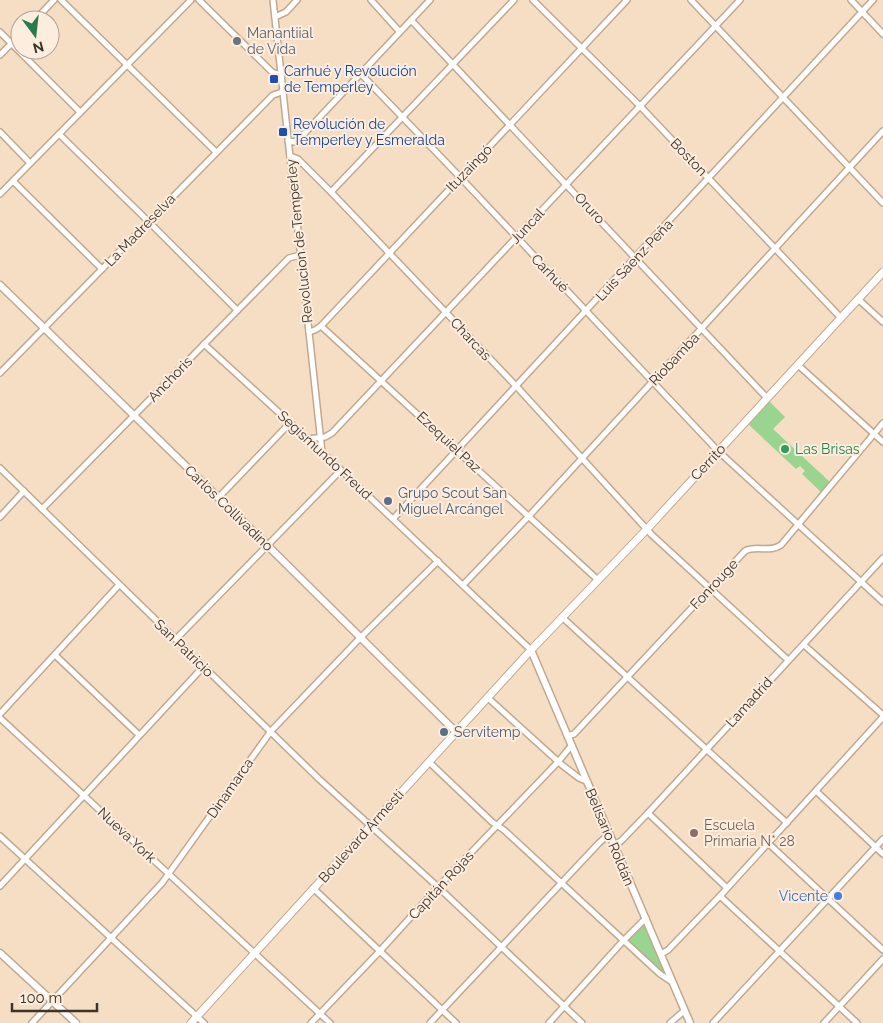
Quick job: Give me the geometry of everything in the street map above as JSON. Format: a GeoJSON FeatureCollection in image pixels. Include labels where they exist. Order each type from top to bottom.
{"type":"FeatureCollection","features":[{"type":"Feature","properties":{"kind":"main road","name":"Cerrito"},"geometry":{"type":"LineString","coordinates":[[531,650],[646,529],[883,272]]}},
{"type":"Feature","properties":{"kind":"main road","name":"Boulevard Armesti"},"geometry":{"type":"LineString","coordinates":[[191,1023],[531,650]]}},
{"type":"Feature","properties":{"kind":"street"},"geometry":{"type":"LineString","coordinates":[[44,10],[54,0]]}},
{"type":"Feature","properties":{"kind":"street"},"geometry":{"type":"LineString","coordinates":[[61,0],[216,152]]}},
{"type":"Feature","properties":{"kind":"street"},"geometry":{"type":"LineString","coordinates":[[0,194],[191,0]]}},
{"type":"Feature","properties":{"kind":"street"},"geometry":{"type":"LineString","coordinates":[[199,0],[272,72],[281,75]]}},
{"type":"Feature","properties":{"kind":"street","name":"Revolucion de Temperley"},"geometry":{"type":"LineString","coordinates":[[273,0],[322,452]]}},
{"type":"Feature","properties":{"kind":"street"},"geometry":{"type":"LineString","coordinates":[[275,17],[286,12],[298,0]]}},
{"type":"Feature","properties":{"kind":"street"},"geometry":{"type":"LineString","coordinates":[[370,0],[399,31]]}},
{"type":"Feature","properties":{"kind":"street"},"geometry":{"type":"LineString","coordinates":[[288,142],[294,142],[300,138],[430,0]]}},
{"type":"Feature","properties":{"kind":"street"},"geometry":{"type":"LineString","coordinates":[[331,192],[514,0]]}},
{"type":"Feature","properties":{"kind":"street","name":"Boston"},"geometry":{"type":"LineString","coordinates":[[533,0],[710,178],[841,318]]}},
{"type":"Feature","properties":{"kind":"street","name":"Ituzaingó"},"geometry":{"type":"LineString","coordinates":[[309,332],[321,326],[627,0]]}},
{"type":"Feature","properties":{"kind":"street"},"geometry":{"type":"LineString","coordinates":[[691,0],[883,203]]}},
{"type":"Feature","properties":{"kind":"street","name":"Juncal"},"geometry":{"type":"LineString","coordinates":[[321,437],[332,433],[740,0]]}},
{"type":"Feature","properties":{"kind":"street"},"geometry":{"type":"LineString","coordinates":[[851,0],[883,34]]}},
{"type":"Feature","properties":{"kind":"street","name":"Luis Sáenz Peña"},"geometry":{"type":"LineString","coordinates":[[393,519],[873,0]]}},
{"type":"Feature","properties":{"kind":"street","name":"Oruro"},"geometry":{"type":"LineString","coordinates":[[411,20],[767,398]]}},
{"type":"Feature","properties":{"kind":"street"},"geometry":{"type":"LineString","coordinates":[[0,32],[10,42]]}},
{"type":"Feature","properties":{"kind":"street"},"geometry":{"type":"LineString","coordinates":[[0,55],[10,46]]}},
{"type":"Feature","properties":{"kind":"street"},"geometry":{"type":"LineString","coordinates":[[28,60],[80,112]]}},
{"type":"Feature","properties":{"kind":"street","name":"Carhué"},"geometry":{"type":"LineString","coordinates":[[360,74],[460,177],[718,451],[883,602]]}},
{"type":"Feature","properties":{"kind":"street","name":"La Madreselva"},"geometry":{"type":"LineString","coordinates":[[0,373],[272,95],[282,92]]}},
{"type":"Feature","properties":{"kind":"street","name":"Riobamba"},"geometry":{"type":"LineString","coordinates":[[463,585],[529,516],[883,131]]}},
{"type":"Feature","properties":{"kind":"street"},"geometry":{"type":"LineString","coordinates":[[0,132],[30,162]]}},
{"type":"Feature","properties":{"kind":"street"},"geometry":{"type":"LineString","coordinates":[[59,134],[237,310]]}},
{"type":"Feature","properties":{"kind":"street","name":"Charcas"},"geometry":{"type":"LineString","coordinates":[[290,156],[298,159],[389,252],[517,387],[646,529],[788,660]]}},
{"type":"Feature","properties":{"kind":"street"},"geometry":{"type":"LineString","coordinates":[[13,181],[102,269]]}},
{"type":"Feature","properties":{"kind":"street","name":"Anchoris"},"geometry":{"type":"LineString","coordinates":[[42,509],[289,258],[300,255]]}},
{"type":"Feature","properties":{"kind":"street","name":"Carlos Collivadino"},"geometry":{"type":"LineString","coordinates":[[0,286],[268,546],[456,732]]}},
{"type":"Feature","properties":{"kind":"street"},"geometry":{"type":"LineString","coordinates":[[858,299],[883,322]]}},
{"type":"Feature","properties":{"kind":"street","name":"Ezequiel Paz"},"geometry":{"type":"LineString","coordinates":[[321,326],[598,580]]}},
{"type":"Feature","properties":{"kind":"street","name":"Segismundo Freud"},"geometry":{"type":"LineString","coordinates":[[204,344],[322,452],[531,650]]}},
{"type":"Feature","properties":{"kind":"street"},"geometry":{"type":"LineString","coordinates":[[798,365],[883,442]]}},
{"type":"Feature","properties":{"kind":"street"},"geometry":{"type":"LineString","coordinates":[[218,498],[290,423]]}},
{"type":"Feature","properties":{"kind":"street","name":"Fonrouge"},"geometry":{"type":"LineString","coordinates":[[567,736],[574,734],[745,551],[749,549],[777,548],[883,423]]}},
{"type":"Feature","properties":{"kind":"street"},"geometry":{"type":"LineString","coordinates":[[307,438],[321,437]]}},
{"type":"Feature","properties":{"kind":"street","name":"San Patricio"},"geometry":{"type":"LineString","coordinates":[[0,468],[203,667],[370,826],[502,946],[582,1023]]}},
{"type":"Feature","properties":{"kind":"street"},"geometry":{"type":"LineString","coordinates":[[176,639],[341,470]]}},
{"type":"Feature","properties":{"kind":"street"},"geometry":{"type":"LineString","coordinates":[[0,517],[24,492]]}},
{"type":"Feature","properties":{"kind":"street","name":"Lamadrid"},"geometry":{"type":"LineString","coordinates":[[614,845],[622,841],[883,558]]}},
{"type":"Feature","properties":{"kind":"street","name":"Dinamarca"},"geometry":{"type":"LineString","coordinates":[[32,1023],[112,939],[170,874],[271,731],[360,638],[438,562]]}},
{"type":"Feature","properties":{"kind":"street"},"geometry":{"type":"LineString","coordinates":[[0,714],[120,585]]}},
{"type":"Feature","properties":{"kind":"street"},"geometry":{"type":"LineString","coordinates":[[563,618],[787,823]]}},
{"type":"Feature","properties":{"kind":"street"},"geometry":{"type":"LineString","coordinates":[[661,954],[668,950],[720,896],[883,716],[804,645]]}},
{"type":"Feature","properties":{"kind":"street","name":"Belisario Roldán"},"geometry":{"type":"LineString","coordinates":[[531,650],[690,1023]]}},
{"type":"Feature","properties":{"kind":"street"},"geometry":{"type":"LineString","coordinates":[[55,655],[139,735]]}},
{"type":"Feature","properties":{"kind":"street"},"geometry":{"type":"LineString","coordinates":[[0,886],[203,667]]}},
{"type":"Feature","properties":{"kind":"street"},"geometry":{"type":"LineString","coordinates":[[488,698],[558,762],[586,781]]}},
{"type":"Feature","properties":{"kind":"street","name":"Nueva York"},"geometry":{"type":"LineString","coordinates":[[0,718],[330,1023]]}},
{"type":"Feature","properties":{"kind":"street","name":"Capitán Rojas"},"geometry":{"type":"LineString","coordinates":[[311,1023],[438,887],[498,826],[571,746]]}},
{"type":"Feature","properties":{"kind":"street"},"geometry":{"type":"LineString","coordinates":[[429,762],[623,941],[660,974],[672,982]]}},
{"type":"Feature","properties":{"kind":"street"},"geometry":{"type":"LineString","coordinates":[[816,791],[883,854]]}},
{"type":"Feature","properties":{"kind":"street"},"geometry":{"type":"LineString","coordinates":[[648,813],[727,888]]}},
{"type":"Feature","properties":{"kind":"street"},"geometry":{"type":"LineString","coordinates":[[430,1023],[599,843],[610,834]]}},
{"type":"Feature","properties":{"kind":"street"},"geometry":{"type":"LineString","coordinates":[[0,836],[204,1023]]}},
{"type":"Feature","properties":{"kind":"street"},"geometry":{"type":"LineString","coordinates":[[713,1023],[883,839]]}},
{"type":"Feature","properties":{"kind":"street"},"geometry":{"type":"LineString","coordinates":[[768,843],[883,950]]}},
{"type":"Feature","properties":{"kind":"street"},"geometry":{"type":"LineString","coordinates":[[313,888],[456,1023]]}},
{"type":"Feature","properties":{"kind":"street"},"geometry":{"type":"LineString","coordinates":[[720,896],[857,1023]]}},
{"type":"Feature","properties":{"kind":"street"},"geometry":{"type":"LineString","coordinates":[[549,1023],[646,918]]}},
{"type":"Feature","properties":{"kind":"street"},"geometry":{"type":"LineString","coordinates":[[0,952],[76,1023]]}},
{"type":"Feature","properties":{"kind":"street"},"geometry":{"type":"LineString","coordinates":[[824,1023],[883,959]]}},
{"type":"Feature","properties":{"kind":"street"},"geometry":{"type":"LineString","coordinates":[[670,1023],[684,1011]]}},
{"type":"Feature","properties":{"kind":"green space","name":"Las Brisas"},"geometry":{"type":"Polygon","coordinates":[[[769,401],[785,417],[773,429],[830,482],[821,492],[802,474],[805,471],[800,466],[796,469],[748,424],[769,401]]]}},
{"type":"Feature","properties":{"kind":"green space"},"geometry":{"type":"Polygon","coordinates":[[[646,918],[672,982],[623,941],[646,918]]]}},
{"type":"Feature","properties":{"kind":"place","name":"Manantiial de Vida"},"geometry":{"type":"Point","coordinates":[237,41]}},
{"type":"Feature","properties":{"kind":"place","name":"Carhué y Revolución de Temperley"},"geometry":{"type":"Point","coordinates":[274,79]}},
{"type":"Feature","properties":{"kind":"place","name":"Revolución de Temperley y Esmeralda"},"geometry":{"type":"Point","coordinates":[283,132]}},
{"type":"Feature","properties":{"kind":"place","name":"Las Brisas"},"geometry":{"type":"Point","coordinates":[785,449]}},
{"type":"Feature","properties":{"kind":"place","name":"Grupo Scout San Miguel Arcángel"},"geometry":{"type":"Point","coordinates":[388,501]}},
{"type":"Feature","properties":{"kind":"place","name":"Servitemp"},"geometry":{"type":"Point","coordinates":[444,732]}},
{"type":"Feature","properties":{"kind":"place","name":"Escuela Primaria N* 28"},"geometry":{"type":"Point","coordinates":[694,833]}},
{"type":"Feature","properties":{"kind":"place","name":"Vicente"},"geometry":{"type":"Point","coordinates":[838,896]}}]}
